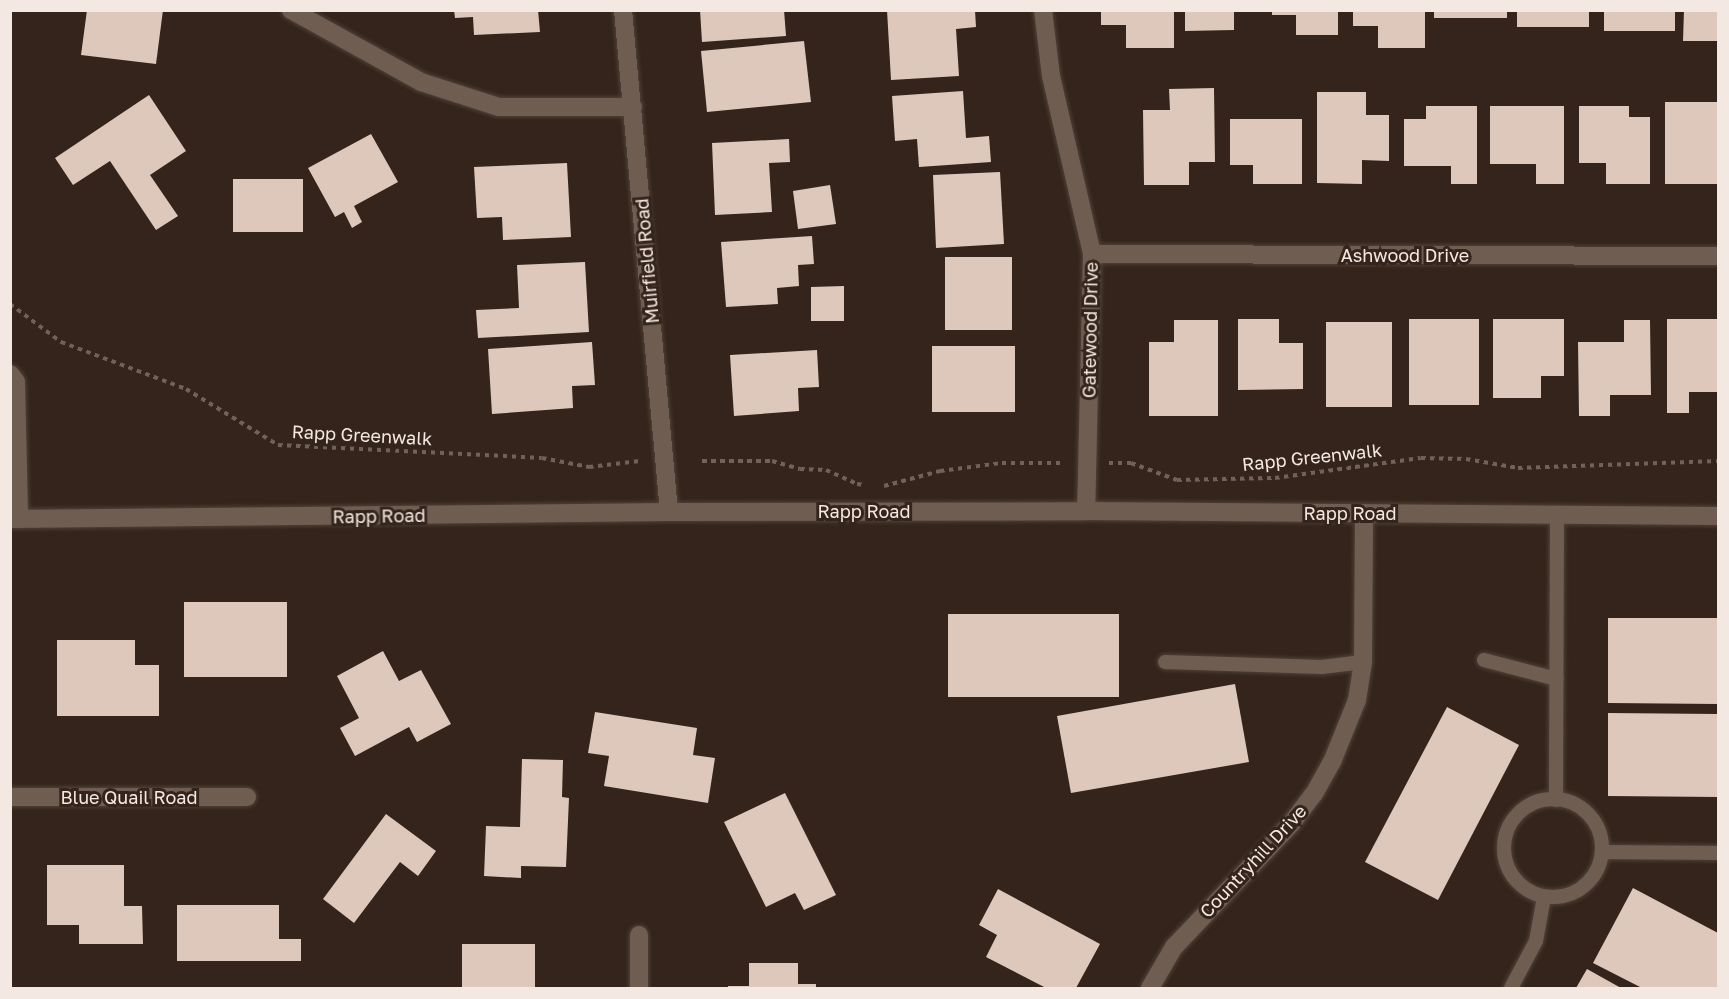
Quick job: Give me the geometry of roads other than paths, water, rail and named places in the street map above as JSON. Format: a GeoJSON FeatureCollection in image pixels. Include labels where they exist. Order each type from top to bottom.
{"type":"FeatureCollection","features":[{"type":"Feature","properties":{"kind":"street"},"geometry":{"type":"LineString","coordinates":[[291,10],[422,82],[498,107],[633,107]]}},
{"type":"Feature","properties":{"kind":"street","name":"Muirfield Road"},"geometry":{"type":"LineString","coordinates":[[623,10],[669,512]]}},
{"type":"Feature","properties":{"kind":"street","name":"Gatewood Drive"},"geometry":{"type":"LineString","coordinates":[[1043,10],[1051,76],[1092,254],[1086,511]]}},
{"type":"Feature","properties":{"kind":"street","name":"Ashwood Drive"},"geometry":{"type":"LineString","coordinates":[[1092,254],[1719,256]]}},
{"type":"Feature","properties":{"kind":"street"},"geometry":{"type":"LineString","coordinates":[[10,374],[16,382],[15,519]]}},
{"type":"Feature","properties":{"kind":"street","name":"Rapp Road"},"geometry":{"type":"LineString","coordinates":[[15,519],[669,512],[1086,511],[1719,516]]}},
{"type":"Feature","properties":{"kind":"street","name":"Countryhill Drive"},"geometry":{"type":"LineString","coordinates":[[1150,988],[1174,947],[1291,825],[1314,794],[1332,762],[1357,700],[1363,662],[1364,513]]}},
{"type":"Feature","properties":{"kind":"street","name":"Blue Quail Road"},"geometry":{"type":"LineString","coordinates":[[10,797],[247,797]]}},
{"type":"Feature","properties":{"kind":"street"},"geometry":{"type":"LineString","coordinates":[[639,935],[639,988]]}},
{"type":"Feature","properties":{"kind":"lane"},"geometry":{"type":"LineString","coordinates":[[1556,800],[1557,515]]}},
{"type":"Feature","properties":{"kind":"lane"},"geometry":{"type":"LineString","coordinates":[[1484,660],[1557,680]]}},
{"type":"Feature","properties":{"kind":"lane"},"geometry":{"type":"LineString","coordinates":[[1165,662],[1322,667],[1363,662]]}},
{"type":"Feature","properties":{"kind":"lane"},"geometry":{"type":"LineString","coordinates":[[1556,800],[1566,801],[1581,808],[1593,819],[1601,835],[1603,852],[1598,868],[1589,882],[1576,892],[1559,897],[1544,897],[1529,892],[1512,876],[1503,854],[1504,838],[1510,824],[1520,812],[1533,803],[1556,800]]}},
{"type":"Feature","properties":{"kind":"lane"},"geometry":{"type":"LineString","coordinates":[[1603,852],[1719,853]]}},
{"type":"Feature","properties":{"kind":"lane"},"geometry":{"type":"LineString","coordinates":[[1511,988],[1536,941],[1544,897]]}}]}
